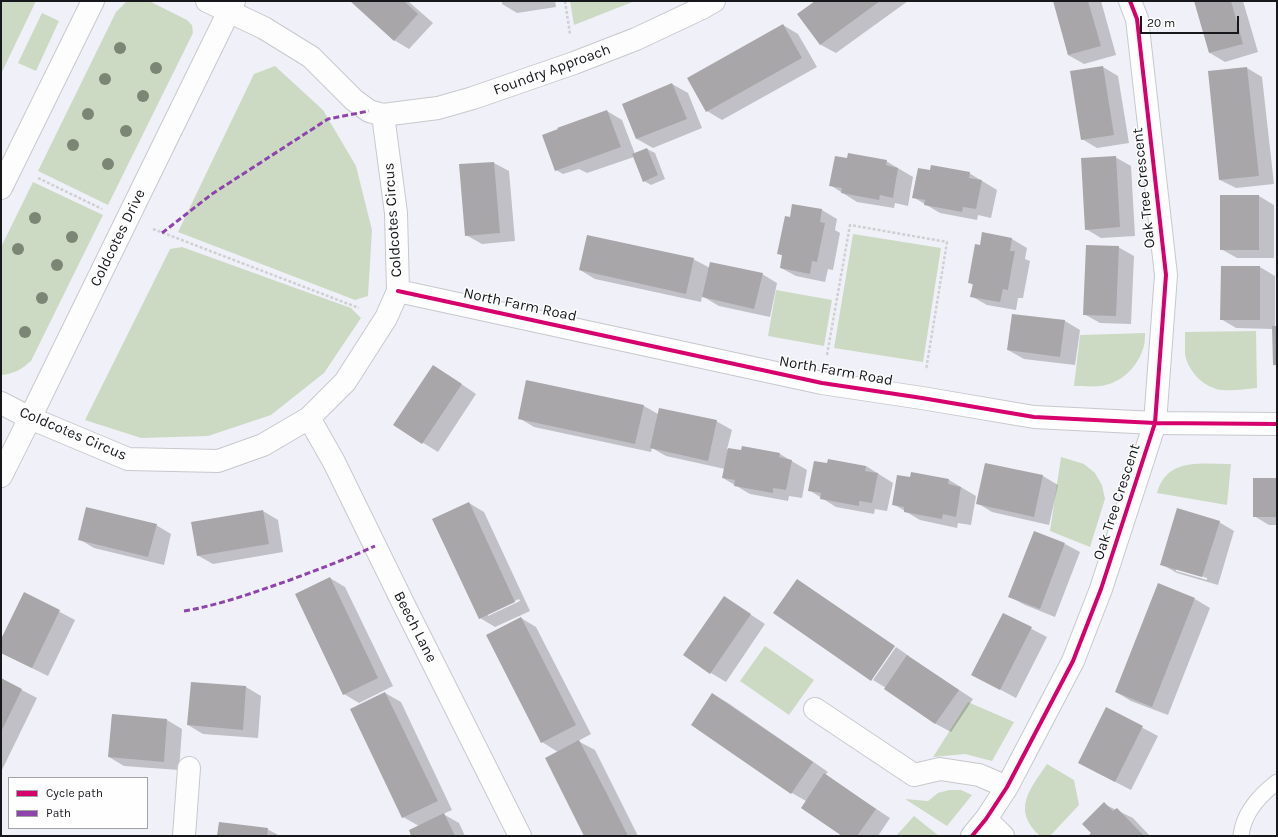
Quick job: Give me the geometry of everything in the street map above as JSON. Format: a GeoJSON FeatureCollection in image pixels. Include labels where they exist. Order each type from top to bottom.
{"type":"FeatureCollection","features":[{"type":"Feature","properties":{"kind":"street"},"geometry":{"type":"LineString","coordinates":[[1,188],[93,1]]}},
{"type":"Feature","properties":{"kind":"street"},"geometry":{"type":"LineString","coordinates":[[207,1],[232,6],[311,57],[354,100],[369,111],[383,115]]}},
{"type":"Feature","properties":{"kind":"street","name":"Foundry Approach"},"geometry":{"type":"LineString","coordinates":[[383,115],[438,108],[474,98],[574,63],[636,39],[714,1]]}},
{"type":"Feature","properties":{"kind":"street","name":"Oak Tree Crescent"},"geometry":{"type":"LineString","coordinates":[[972,836],[986,819],[1007,786],[1073,661],[1101,589],[1155,423],[1166,275],[1137,19],[1130,1]]}},
{"type":"Feature","properties":{"kind":"street","name":"Coldcotes Drive"},"geometry":{"type":"LineString","coordinates":[[1,476],[232,6]]}},
{"type":"Feature","properties":{"kind":"street","name":"Coldcotes Circus"},"geometry":{"type":"LineString","coordinates":[[1,403],[30,418],[128,459],[218,461],[263,445],[309,418],[345,382],[386,318],[398,291],[396,213],[383,115]]}},
{"type":"Feature","properties":{"kind":"street","name":"North Farm Road"},"geometry":{"type":"LineString","coordinates":[[398,291],[822,383],[1034,417],[1155,423],[1277,424]]}},
{"type":"Feature","properties":{"kind":"street","name":"Beech Lane"},"geometry":{"type":"LineString","coordinates":[[309,418],[334,462],[407,612],[520,836]]}},
{"type":"Feature","properties":{"kind":"street"},"geometry":{"type":"LineString","coordinates":[[815,708],[914,775],[940,769],[979,775],[1007,786]]}},
{"type":"Feature","properties":{"kind":"street"},"geometry":{"type":"LineString","coordinates":[[184,836],[189,768]]}},
{"type":"Feature","properties":{"kind":"street"},"geometry":{"type":"LineString","coordinates":[[986,819],[1003,836]]}},
{"type":"Feature","properties":{"kind":"lane"},"geometry":{"type":"LineString","coordinates":[[1241,836],[1242,826],[1251,809],[1263,792],[1277,782]]}},
{"type":"Feature","properties":{"kind":"path"},"geometry":{"type":"LineString","coordinates":[[12,166],[127,219],[386,318]]}},
{"type":"Feature","properties":{"kind":"path"},"geometry":{"type":"LineString","coordinates":[[822,383],[850,225],[947,242],[922,398]]}},
{"type":"Feature","properties":{"kind":"green space"},"geometry":{"type":"Polygon","coordinates":[[[1,1],[36,1],[1,74],[1,1]]]}},
{"type":"Feature","properties":{"kind":"green space"},"geometry":{"type":"Polygon","coordinates":[[[127,1],[149,1],[187,20],[192,25],[193,33],[108,205],[38,171],[116,12],[127,1]]]}},
{"type":"Feature","properties":{"kind":"green space"},"geometry":{"type":"Polygon","coordinates":[[[570,1],[635,1],[574,25],[570,1]]]}},
{"type":"Feature","properties":{"kind":"green space"},"geometry":{"type":"Polygon","coordinates":[[[42,13],[59,21],[36,71],[18,63],[42,13]]]}},
{"type":"Feature","properties":{"kind":"green space"},"geometry":{"type":"Polygon","coordinates":[[[275,66],[323,110],[356,166],[372,230],[368,296],[355,300],[178,232],[254,74],[275,66]]]}},
{"type":"Feature","properties":{"kind":"green space"},"geometry":{"type":"Polygon","coordinates":[[[33,182],[103,215],[31,361],[18,371],[1,375],[1,247],[33,182]]]}},
{"type":"Feature","properties":{"kind":"green space"},"geometry":{"type":"Polygon","coordinates":[[[853,234],[941,248],[923,362],[834,348],[853,234]]]}},
{"type":"Feature","properties":{"kind":"green space"},"geometry":{"type":"Polygon","coordinates":[[[182,247],[351,308],[361,318],[324,373],[271,415],[208,436],[141,438],[85,420],[170,249],[182,247]]]}},
{"type":"Feature","properties":{"kind":"green space"},"geometry":{"type":"Polygon","coordinates":[[[776,290],[832,300],[824,346],[768,336],[776,290]]]}},
{"type":"Feature","properties":{"kind":"green space"},"geometry":{"type":"Polygon","coordinates":[[[1256,331],[1257,388],[1231,390],[1216,389],[1198,378],[1187,361],[1185,354],[1185,332],[1256,331]]]}},
{"type":"Feature","properties":{"kind":"green space"},"geometry":{"type":"Polygon","coordinates":[[[1145,333],[1144,345],[1137,363],[1127,374],[1107,385],[1074,386],[1080,335],[1145,333]]]}},
{"type":"Feature","properties":{"kind":"green space"},"geometry":{"type":"Polygon","coordinates":[[[1061,457],[1084,464],[1095,473],[1102,485],[1105,499],[1090,547],[1050,531],[1061,457]]]}},
{"type":"Feature","properties":{"kind":"green space"},"geometry":{"type":"Polygon","coordinates":[[[1208,463],[1231,464],[1227,505],[1157,493],[1162,481],[1169,473],[1177,468],[1186,465],[1208,463]]]}},
{"type":"Feature","properties":{"kind":"green space"},"geometry":{"type":"Polygon","coordinates":[[[765,646],[814,680],[789,715],[740,681],[765,646]]]}},
{"type":"Feature","properties":{"kind":"green space"},"geometry":{"type":"Polygon","coordinates":[[[968,702],[1014,722],[992,761],[965,754],[933,757],[968,702]]]}},
{"type":"Feature","properties":{"kind":"green space"},"geometry":{"type":"Polygon","coordinates":[[[1047,764],[1074,780],[1079,805],[1050,836],[1040,836],[1031,826],[1026,817],[1025,808],[1026,800],[1030,791],[1047,764]]]}},
{"type":"Feature","properties":{"kind":"green space"},"geometry":{"type":"Polygon","coordinates":[[[949,790],[961,790],[972,795],[947,826],[905,799],[928,801],[938,793],[949,790]]]}},
{"type":"Feature","properties":{"kind":"green space"},"geometry":{"type":"Polygon","coordinates":[[[914,816],[939,836],[896,836],[914,816]]]}},
{"type":"Feature","properties":{"kind":"building"},"geometry":{"type":"Polygon","coordinates":[[[350,1],[404,1],[418,14],[394,41],[350,1]]]}},
{"type":"Feature","properties":{"kind":"building"},"geometry":{"type":"Polygon","coordinates":[[[815,1],[880,1],[820,45],[797,14],[815,1]]]}},
{"type":"Feature","properties":{"kind":"building"},"geometry":{"type":"Polygon","coordinates":[[[1053,1],[1088,1],[1101,46],[1068,55],[1053,1]]]}},
{"type":"Feature","properties":{"kind":"building"},"geometry":{"type":"Polygon","coordinates":[[[1194,1],[1231,1],[1243,44],[1209,53],[1194,1]]]}},
{"type":"Feature","properties":{"kind":"building"},"geometry":{"type":"Polygon","coordinates":[[[783,24],[802,58],[706,112],[687,78],[783,24]]]}},
{"type":"Feature","properties":{"kind":"building"},"geometry":{"type":"Polygon","coordinates":[[[1103,66],[1114,135],[1081,140],[1070,71],[1103,66]]]}},
{"type":"Feature","properties":{"kind":"building"},"geometry":{"type":"Polygon","coordinates":[[[1247,67],[1259,176],[1219,180],[1208,71],[1247,67]]]}},
{"type":"Feature","properties":{"kind":"building"},"geometry":{"type":"Polygon","coordinates":[[[672,83],[687,119],[636,139],[622,104],[672,83]]]}},
{"type":"Feature","properties":{"kind":"building"},"geometry":{"type":"Polygon","coordinates":[[[607,110],[621,147],[555,171],[542,135],[607,110]]]}},
{"type":"Feature","properties":{"kind":"building"},"geometry":{"type":"Polygon","coordinates":[[[647,148],[658,175],[643,182],[632,154],[647,148]]]}},
{"type":"Feature","properties":{"kind":"building"},"geometry":{"type":"Polygon","coordinates":[[[848,153],[887,160],[886,165],[898,168],[893,198],[880,195],[879,200],[841,193],[842,188],[829,186],[835,156],[847,158],[848,153]]]}},
{"type":"Feature","properties":{"kind":"building"},"geometry":{"type":"Polygon","coordinates":[[[1116,156],[1120,227],[1085,230],[1081,158],[1116,156]]]}},
{"type":"Feature","properties":{"kind":"building"},"geometry":{"type":"Polygon","coordinates":[[[494,162],[500,233],[465,236],[459,164],[494,162]]]}},
{"type":"Feature","properties":{"kind":"building"},"geometry":{"type":"Polygon","coordinates":[[[931,165],[970,172],[969,178],[982,180],[976,209],[963,207],[962,212],[924,205],[925,200],[912,198],[918,168],[930,170],[931,165]]]}},
{"type":"Feature","properties":{"kind":"building"},"geometry":{"type":"Polygon","coordinates":[[[1220,195],[1259,195],[1259,250],[1220,250],[1220,195]]]}},
{"type":"Feature","properties":{"kind":"building"},"geometry":{"type":"Polygon","coordinates":[[[792,204],[822,209],[820,222],[825,223],[817,262],[812,261],[810,274],[780,268],[782,255],[777,254],[785,216],[790,217],[792,204]]]}},
{"type":"Feature","properties":{"kind":"building"},"geometry":{"type":"Polygon","coordinates":[[[982,232],[1012,238],[1010,251],[1015,251],[1008,290],[1003,289],[1000,302],[970,297],[973,284],[968,283],[975,244],[980,245],[982,232]]]}},
{"type":"Feature","properties":{"kind":"building"},"geometry":{"type":"Polygon","coordinates":[[[587,235],[694,258],[686,294],[579,270],[587,235]]]}},
{"type":"Feature","properties":{"kind":"building"},"geometry":{"type":"Polygon","coordinates":[[[1086,245],[1119,246],[1116,316],[1083,315],[1086,245]]]}},
{"type":"Feature","properties":{"kind":"building"},"geometry":{"type":"Polygon","coordinates":[[[710,262],[763,273],[754,309],[702,297],[710,262]]]}},
{"type":"Feature","properties":{"kind":"building"},"geometry":{"type":"Polygon","coordinates":[[[1221,266],[1260,266],[1260,320],[1220,320],[1221,266]]]}},
{"type":"Feature","properties":{"kind":"building"},"geometry":{"type":"Polygon","coordinates":[[[1012,314],[1065,320],[1060,357],[1007,350],[1012,314]]]}},
{"type":"Feature","properties":{"kind":"building"},"geometry":{"type":"Polygon","coordinates":[[[1272,326],[1277,326],[1277,365],[1273,365],[1272,326]]]}},
{"type":"Feature","properties":{"kind":"building"},"geometry":{"type":"Polygon","coordinates":[[[433,365],[462,384],[422,444],[393,425],[433,365]]]}},
{"type":"Feature","properties":{"kind":"building"},"geometry":{"type":"Polygon","coordinates":[[[526,380],[644,405],[635,444],[518,419],[526,380]]]}},
{"type":"Feature","properties":{"kind":"building"},"geometry":{"type":"Polygon","coordinates":[[[659,408],[717,420],[708,461],[650,448],[659,408]]]}},
{"type":"Feature","properties":{"kind":"building"},"geometry":{"type":"Polygon","coordinates":[[[742,446],[780,453],[779,457],[792,460],[786,490],[773,488],[773,493],[734,486],[735,480],[722,478],[728,448],[741,450],[742,446]]]}},
{"type":"Feature","properties":{"kind":"building"},"geometry":{"type":"Polygon","coordinates":[[[828,459],[866,466],[865,471],[878,473],[872,503],[859,501],[859,506],[820,499],[821,493],[808,491],[814,461],[827,463],[828,459]]]}},
{"type":"Feature","properties":{"kind":"building"},"geometry":{"type":"Polygon","coordinates":[[[985,463],[1043,475],[1034,517],[976,504],[985,463]]]}},
{"type":"Feature","properties":{"kind":"building"},"geometry":{"type":"Polygon","coordinates":[[[911,472],[949,479],[948,484],[961,487],[956,517],[943,514],[942,519],[904,512],[904,507],[892,505],[897,475],[910,477],[911,472]]]}},
{"type":"Feature","properties":{"kind":"building"},"geometry":{"type":"Polygon","coordinates":[[[1253,478],[1277,478],[1277,517],[1253,517],[1253,478]]]}},
{"type":"Feature","properties":{"kind":"building"},"geometry":{"type":"Polygon","coordinates":[[[469,502],[515,602],[479,619],[432,519],[469,502]]]}},
{"type":"Feature","properties":{"kind":"building"},"geometry":{"type":"Polygon","coordinates":[[[86,507],[157,524],[148,557],[78,540],[86,507]]]}},
{"type":"Feature","properties":{"kind":"building"},"geometry":{"type":"Polygon","coordinates":[[[1177,508],[1220,521],[1202,577],[1160,565],[1177,508]]]}},
{"type":"Feature","properties":{"kind":"building"},"geometry":{"type":"Polygon","coordinates":[[[263,510],[269,544],[197,556],[191,522],[263,510]]]}},
{"type":"Feature","properties":{"kind":"building"},"geometry":{"type":"Polygon","coordinates":[[[1034,531],[1065,543],[1040,609],[1008,597],[1034,531]]]}},
{"type":"Feature","properties":{"kind":"building"},"geometry":{"type":"Polygon","coordinates":[[[330,577],[378,678],[343,695],[295,594],[330,577]]]}},
{"type":"Feature","properties":{"kind":"building"},"geometry":{"type":"Polygon","coordinates":[[[797,579],[895,646],[871,681],[773,613],[797,579]]]}},
{"type":"Feature","properties":{"kind":"building"},"geometry":{"type":"Polygon","coordinates":[[[1158,583],[1195,598],[1152,707],[1115,692],[1158,583]]]}},
{"type":"Feature","properties":{"kind":"building"},"geometry":{"type":"Polygon","coordinates":[[[24,592],[60,610],[32,668],[1,653],[1,639],[24,592]]]}},
{"type":"Feature","properties":{"kind":"building"},"geometry":{"type":"Polygon","coordinates":[[[724,596],[751,614],[710,674],[683,655],[724,596]]]}},
{"type":"Feature","properties":{"kind":"building"},"geometry":{"type":"Polygon","coordinates":[[[1003,613],[1032,627],[1000,690],[971,675],[1003,613]]]}},
{"type":"Feature","properties":{"kind":"building"},"geometry":{"type":"Polygon","coordinates":[[[521,617],[576,725],[541,743],[486,635],[521,617]]]}},
{"type":"Feature","properties":{"kind":"building"},"geometry":{"type":"Polygon","coordinates":[[[907,655],[959,690],[935,724],[884,689],[907,655]]]}},
{"type":"Feature","properties":{"kind":"building"},"geometry":{"type":"Polygon","coordinates":[[[1,678],[22,689],[1,732],[1,678]]]}},
{"type":"Feature","properties":{"kind":"building"},"geometry":{"type":"Polygon","coordinates":[[[191,682],[246,686],[243,730],[187,725],[191,682]]]}},
{"type":"Feature","properties":{"kind":"building"},"geometry":{"type":"Polygon","coordinates":[[[385,692],[438,801],[402,818],[350,709],[385,692]]]}},
{"type":"Feature","properties":{"kind":"building"},"geometry":{"type":"Polygon","coordinates":[[[712,693],[813,762],[791,794],[691,725],[712,693]]]}},
{"type":"Feature","properties":{"kind":"building"},"geometry":{"type":"Polygon","coordinates":[[[1106,707],[1143,726],[1115,782],[1078,763],[1106,707]]]}},
{"type":"Feature","properties":{"kind":"building"},"geometry":{"type":"Polygon","coordinates":[[[112,714],[167,719],[164,762],[108,757],[112,714]]]}},
{"type":"Feature","properties":{"kind":"building"},"geometry":{"type":"Polygon","coordinates":[[[579,740],[628,836],[584,836],[545,758],[579,740]]]}},
{"type":"Feature","properties":{"kind":"building"},"geometry":{"type":"Polygon","coordinates":[[[824,773],[876,809],[857,836],[842,836],[801,808],[824,773]]]}},
{"type":"Feature","properties":{"kind":"building"},"geometry":{"type":"Polygon","coordinates":[[[1104,802],[1113,811],[1117,808],[1144,836],[1088,836],[1091,833],[1082,824],[1104,802]]]}},
{"type":"Feature","properties":{"kind":"building"},"geometry":{"type":"Polygon","coordinates":[[[444,813],[455,836],[411,836],[409,830],[444,813]]]}},
{"type":"Feature","properties":{"kind":"building"},"geometry":{"type":"Polygon","coordinates":[[[219,822],[268,828],[267,836],[217,836],[219,822]]]}},
{"type":"Feature","properties":{"kind":"marked path"},"geometry":{"type":"LineString","coordinates":[[162,233],[212,194],[328,119],[369,111]]}},
{"type":"Feature","properties":{"kind":"marked path"},"geometry":{"type":"LineString","coordinates":[[184,611],[224,602],[264,589],[333,564],[375,546]]}},
{"type":"Feature","properties":{"kind":"cycle path"},"geometry":{"type":"LineString","coordinates":[[972,836],[986,819],[1007,787],[1073,661],[1101,589],[1155,423],[1166,275],[1137,19],[1130,1]]}},
{"type":"Feature","properties":{"kind":"cycle path"},"geometry":{"type":"LineString","coordinates":[[398,291],[822,383],[1034,417],[1155,423],[1277,424]]}}]}
